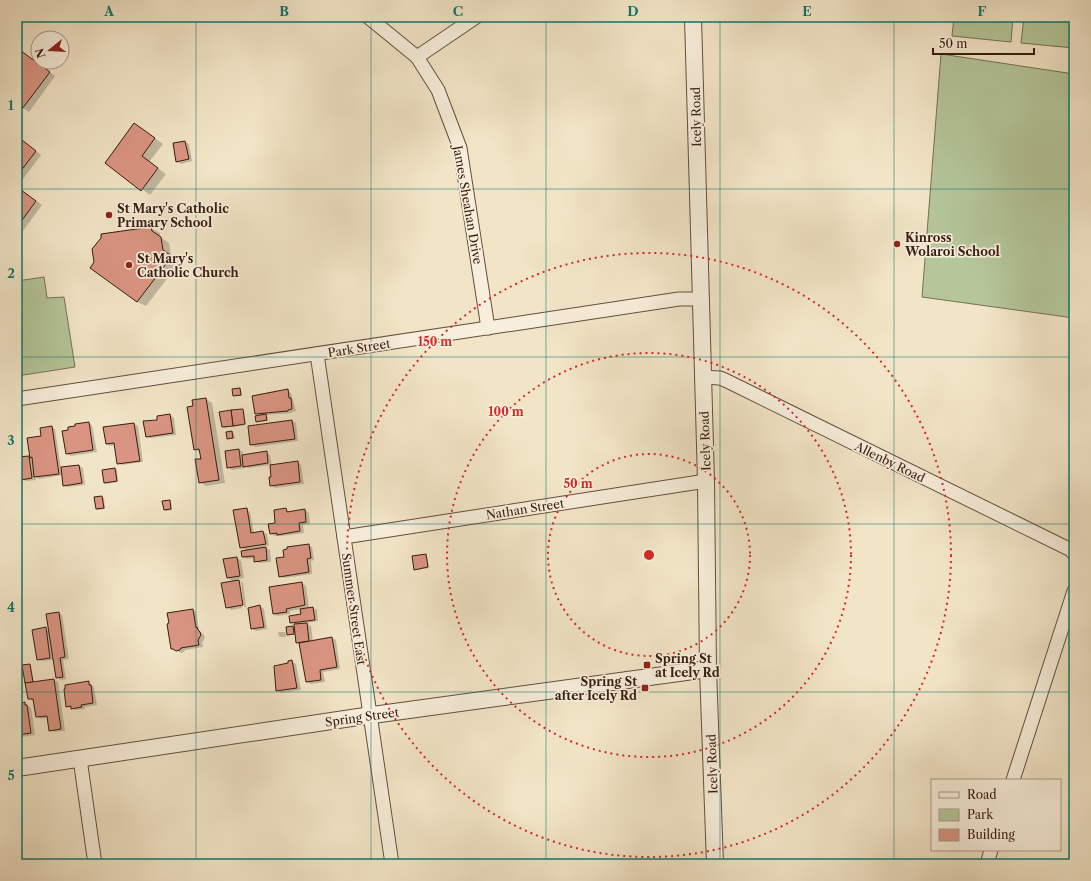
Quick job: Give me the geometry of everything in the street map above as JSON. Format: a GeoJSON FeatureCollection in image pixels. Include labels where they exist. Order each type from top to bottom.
{"type":"FeatureCollection","features":[{"type":"Feature","properties":{"kind":"street","name":"James Sheahan Drive"},"geometry":{"type":"LineString","coordinates":[[368,17],[417,57],[438,90],[460,148],[488,328]]}},
{"type":"Feature","properties":{"kind":"street"},"geometry":{"type":"LineString","coordinates":[[417,57],[476,17]]}},
{"type":"Feature","properties":{"kind":"street","name":"Icely Road"},"geometry":{"type":"LineString","coordinates":[[693,17],[706,481],[708,668],[715,864]]}},
{"type":"Feature","properties":{"kind":"street","name":"Park Street"},"geometry":{"type":"LineString","coordinates":[[17,399],[679,299],[700,298]]}},
{"type":"Feature","properties":{"kind":"street","name":"Summer Street East"},"geometry":{"type":"LineString","coordinates":[[317,354],[392,864]]}},
{"type":"Feature","properties":{"kind":"street","name":"Allenby Road"},"geometry":{"type":"LineString","coordinates":[[702,377],[720,378],[727,381],[1071,550],[1074,554]]}},
{"type":"Feature","properties":{"kind":"street","name":"Nathan Street"},"geometry":{"type":"LineString","coordinates":[[344,537],[706,481]]}},
{"type":"Feature","properties":{"kind":"street"},"geometry":{"type":"LineString","coordinates":[[1013,779],[1074,591]]}},
{"type":"Feature","properties":{"kind":"street","name":"Spring Street"},"geometry":{"type":"LineString","coordinates":[[17,768],[708,668]]}},
{"type":"Feature","properties":{"kind":"street"},"geometry":{"type":"LineString","coordinates":[[80,758],[95,864]]}},
{"type":"Feature","properties":{"kind":"street"},"geometry":{"type":"LineString","coordinates":[[987,864],[991,851]]}},
{"type":"Feature","properties":{"kind":"green space"},"geometry":{"type":"Polygon","coordinates":[[[954,17],[1013,17],[1011,42],[952,36],[954,17]]]}},
{"type":"Feature","properties":{"kind":"green space"},"geometry":{"type":"Polygon","coordinates":[[[1024,17],[1074,22],[1074,48],[1021,43],[1024,17]]]}},
{"type":"Feature","properties":{"kind":"green space"},"geometry":{"type":"Polygon","coordinates":[[[941,54],[1074,74],[1074,318],[922,297],[941,54]]]}},
{"type":"Feature","properties":{"kind":"green space"},"geometry":{"type":"Polygon","coordinates":[[[44,277],[47,298],[64,297],[75,367],[17,376],[17,281],[44,277]]]}},
{"type":"Feature","properties":{"kind":"building"},"geometry":{"type":"Polygon","coordinates":[[[17,48],[30,57],[30,70],[47,70],[50,72],[22,109],[17,105],[17,48]]]}},
{"type":"Feature","properties":{"kind":"building"},"geometry":{"type":"Polygon","coordinates":[[[134,123],[155,138],[142,156],[158,168],[141,191],[105,163],[134,123]]]}},
{"type":"Feature","properties":{"kind":"building"},"geometry":{"type":"Polygon","coordinates":[[[17,136],[36,151],[17,176],[17,136]]]}},
{"type":"Feature","properties":{"kind":"building"},"geometry":{"type":"Polygon","coordinates":[[[185,141],[189,159],[176,162],[173,143],[185,141]]]}},
{"type":"Feature","properties":{"kind":"building"},"geometry":{"type":"Polygon","coordinates":[[[17,187],[36,201],[17,227],[17,187]]]}},
{"type":"Feature","properties":{"kind":"building","name":"St Mary's Catholic Church"},"geometry":{"type":"Polygon","coordinates":[[[151,227],[152,231],[161,237],[163,250],[172,256],[137,302],[90,268],[94,262],[92,249],[101,238],[101,234],[151,227]]]}},
{"type":"Feature","properties":{"kind":"building"},"geometry":{"type":"Polygon","coordinates":[[[240,388],[241,395],[233,396],[232,389],[240,388]]]}},
{"type":"Feature","properties":{"kind":"building"},"geometry":{"type":"Polygon","coordinates":[[[288,389],[292,409],[288,411],[255,414],[252,396],[288,389]]]}},
{"type":"Feature","properties":{"kind":"building"},"geometry":{"type":"Polygon","coordinates":[[[206,398],[219,480],[199,483],[195,459],[201,459],[199,449],[194,450],[187,407],[193,406],[192,400],[206,398]]]}},
{"type":"Feature","properties":{"kind":"building"},"geometry":{"type":"Polygon","coordinates":[[[243,409],[245,424],[233,426],[231,410],[243,409]]]}},
{"type":"Feature","properties":{"kind":"building"},"geometry":{"type":"Polygon","coordinates":[[[231,410],[233,426],[222,427],[219,412],[231,410]]]}},
{"type":"Feature","properties":{"kind":"building"},"geometry":{"type":"Polygon","coordinates":[[[170,414],[173,433],[146,437],[143,421],[157,420],[157,416],[170,414]]]}},
{"type":"Feature","properties":{"kind":"building"},"geometry":{"type":"Polygon","coordinates":[[[266,414],[267,420],[256,422],[255,416],[266,414]]]}},
{"type":"Feature","properties":{"kind":"building"},"geometry":{"type":"Polygon","coordinates":[[[292,420],[295,439],[250,445],[248,426],[292,420]]]}},
{"type":"Feature","properties":{"kind":"building"},"geometry":{"type":"Polygon","coordinates":[[[89,422],[93,450],[66,454],[62,431],[68,430],[68,427],[75,426],[75,424],[89,422]]]}},
{"type":"Feature","properties":{"kind":"building"},"geometry":{"type":"Polygon","coordinates":[[[134,423],[140,461],[117,464],[114,443],[106,444],[103,427],[134,423]]]}},
{"type":"Feature","properties":{"kind":"building"},"geometry":{"type":"Polygon","coordinates":[[[52,426],[59,474],[34,477],[32,457],[30,458],[27,438],[41,436],[40,428],[52,426]]]}},
{"type":"Feature","properties":{"kind":"building"},"geometry":{"type":"Polygon","coordinates":[[[232,431],[233,438],[227,439],[226,432],[232,431]]]}},
{"type":"Feature","properties":{"kind":"building"},"geometry":{"type":"Polygon","coordinates":[[[239,449],[241,466],[227,468],[225,451],[239,449]]]}},
{"type":"Feature","properties":{"kind":"building"},"geometry":{"type":"Polygon","coordinates":[[[267,451],[268,463],[243,467],[242,455],[267,451]]]}},
{"type":"Feature","properties":{"kind":"building"},"geometry":{"type":"Polygon","coordinates":[[[29,456],[32,478],[21,480],[18,457],[29,456]]]}},
{"type":"Feature","properties":{"kind":"building"},"geometry":{"type":"Polygon","coordinates":[[[298,461],[300,482],[270,486],[270,465],[298,461]]]}},
{"type":"Feature","properties":{"kind":"building"},"geometry":{"type":"Polygon","coordinates":[[[79,465],[82,483],[63,486],[61,467],[79,465]]]}},
{"type":"Feature","properties":{"kind":"building"},"geometry":{"type":"Polygon","coordinates":[[[115,468],[117,481],[104,483],[102,470],[115,468]]]}},
{"type":"Feature","properties":{"kind":"building"},"geometry":{"type":"Polygon","coordinates":[[[102,496],[104,508],[96,509],[94,497],[102,496]]]}},
{"type":"Feature","properties":{"kind":"building"},"geometry":{"type":"Polygon","coordinates":[[[170,500],[171,509],[164,510],[162,501],[170,500]]]}},
{"type":"Feature","properties":{"kind":"building"},"geometry":{"type":"Polygon","coordinates":[[[247,508],[251,533],[263,531],[266,544],[240,548],[233,510],[247,508]]]}},
{"type":"Feature","properties":{"kind":"building"},"geometry":{"type":"Polygon","coordinates":[[[286,508],[287,512],[305,509],[306,522],[299,523],[300,531],[277,535],[277,533],[270,534],[268,524],[275,523],[274,510],[286,508]]]}},
{"type":"Feature","properties":{"kind":"building"},"geometry":{"type":"Polygon","coordinates":[[[309,544],[311,558],[307,559],[309,572],[279,577],[276,558],[284,557],[283,550],[287,549],[287,547],[309,544]]]}},
{"type":"Feature","properties":{"kind":"building"},"geometry":{"type":"Polygon","coordinates":[[[266,547],[267,560],[254,562],[254,556],[242,557],[241,551],[266,547]]]}},
{"type":"Feature","properties":{"kind":"building"},"geometry":{"type":"Polygon","coordinates":[[[426,554],[428,567],[414,570],[412,556],[426,554]]]}},
{"type":"Feature","properties":{"kind":"building"},"geometry":{"type":"Polygon","coordinates":[[[237,557],[240,576],[227,578],[223,559],[237,557]]]}},
{"type":"Feature","properties":{"kind":"building"},"geometry":{"type":"Polygon","coordinates":[[[239,580],[243,605],[226,608],[221,583],[239,580]]]}},
{"type":"Feature","properties":{"kind":"building"},"geometry":{"type":"Polygon","coordinates":[[[302,582],[305,605],[286,609],[287,612],[273,614],[269,587],[302,582]]]}},
{"type":"Feature","properties":{"kind":"building"},"geometry":{"type":"Polygon","coordinates":[[[260,605],[264,627],[251,629],[248,608],[260,605]]]}},
{"type":"Feature","properties":{"kind":"building"},"geometry":{"type":"Polygon","coordinates":[[[313,607],[315,620],[290,623],[289,616],[301,614],[300,609],[313,607]]]}},
{"type":"Feature","properties":{"kind":"building"},"geometry":{"type":"Polygon","coordinates":[[[193,609],[196,628],[197,627],[201,635],[198,640],[199,645],[181,648],[180,650],[176,651],[171,649],[167,624],[169,623],[167,613],[193,609]]]}},
{"type":"Feature","properties":{"kind":"building"},"geometry":{"type":"Polygon","coordinates":[[[59,612],[65,657],[60,658],[63,677],[56,678],[46,614],[59,612]]]}},
{"type":"Feature","properties":{"kind":"building"},"geometry":{"type":"Polygon","coordinates":[[[307,623],[309,641],[296,643],[294,624],[307,623]]]}},
{"type":"Feature","properties":{"kind":"building"},"geometry":{"type":"Polygon","coordinates":[[[293,626],[294,634],[287,635],[286,627],[293,626]]]}},
{"type":"Feature","properties":{"kind":"building"},"geometry":{"type":"Polygon","coordinates":[[[46,627],[50,658],[37,660],[32,630],[46,627]]]}},
{"type":"Feature","properties":{"kind":"building"},"geometry":{"type":"Polygon","coordinates":[[[332,637],[337,667],[320,670],[321,680],[306,682],[299,643],[332,637]]]}},
{"type":"Feature","properties":{"kind":"building"},"geometry":{"type":"Polygon","coordinates":[[[292,660],[297,688],[276,691],[274,666],[288,663],[288,661],[292,660]]]}},
{"type":"Feature","properties":{"kind":"building"},"geometry":{"type":"Polygon","coordinates":[[[30,664],[33,682],[25,683],[22,665],[30,664]]]}},
{"type":"Feature","properties":{"kind":"building"},"geometry":{"type":"Polygon","coordinates":[[[54,679],[61,729],[49,731],[47,716],[36,717],[33,699],[28,699],[25,683],[54,679]]]}},
{"type":"Feature","properties":{"kind":"building"},"geometry":{"type":"Polygon","coordinates":[[[89,681],[89,685],[91,685],[93,703],[81,705],[82,707],[71,709],[71,706],[66,707],[65,685],[89,681]]]}},
{"type":"Feature","properties":{"kind":"building"},"geometry":{"type":"Polygon","coordinates":[[[25,702],[25,705],[27,705],[31,733],[17,735],[17,704],[25,702]]]}},
{"type":"Feature","properties":{"kind":"place","name":"St Mary's Catholic Primary School"},"geometry":{"type":"Point","coordinates":[109,215]}},
{"type":"Feature","properties":{"kind":"place","name":"Kinross Wolaroi School"},"geometry":{"type":"Point","coordinates":[897,244]}},
{"type":"Feature","properties":{"kind":"place","name":"St Mary's Catholic Church"},"geometry":{"type":"Point","coordinates":[129,265]}},
{"type":"Feature","properties":{"kind":"place","name":"Spring St at Icely Rd"},"geometry":{"type":"Point","coordinates":[647,665]}},
{"type":"Feature","properties":{"kind":"place","name":"Spring St after Icely Rd"},"geometry":{"type":"Point","coordinates":[645,688]}}]}
